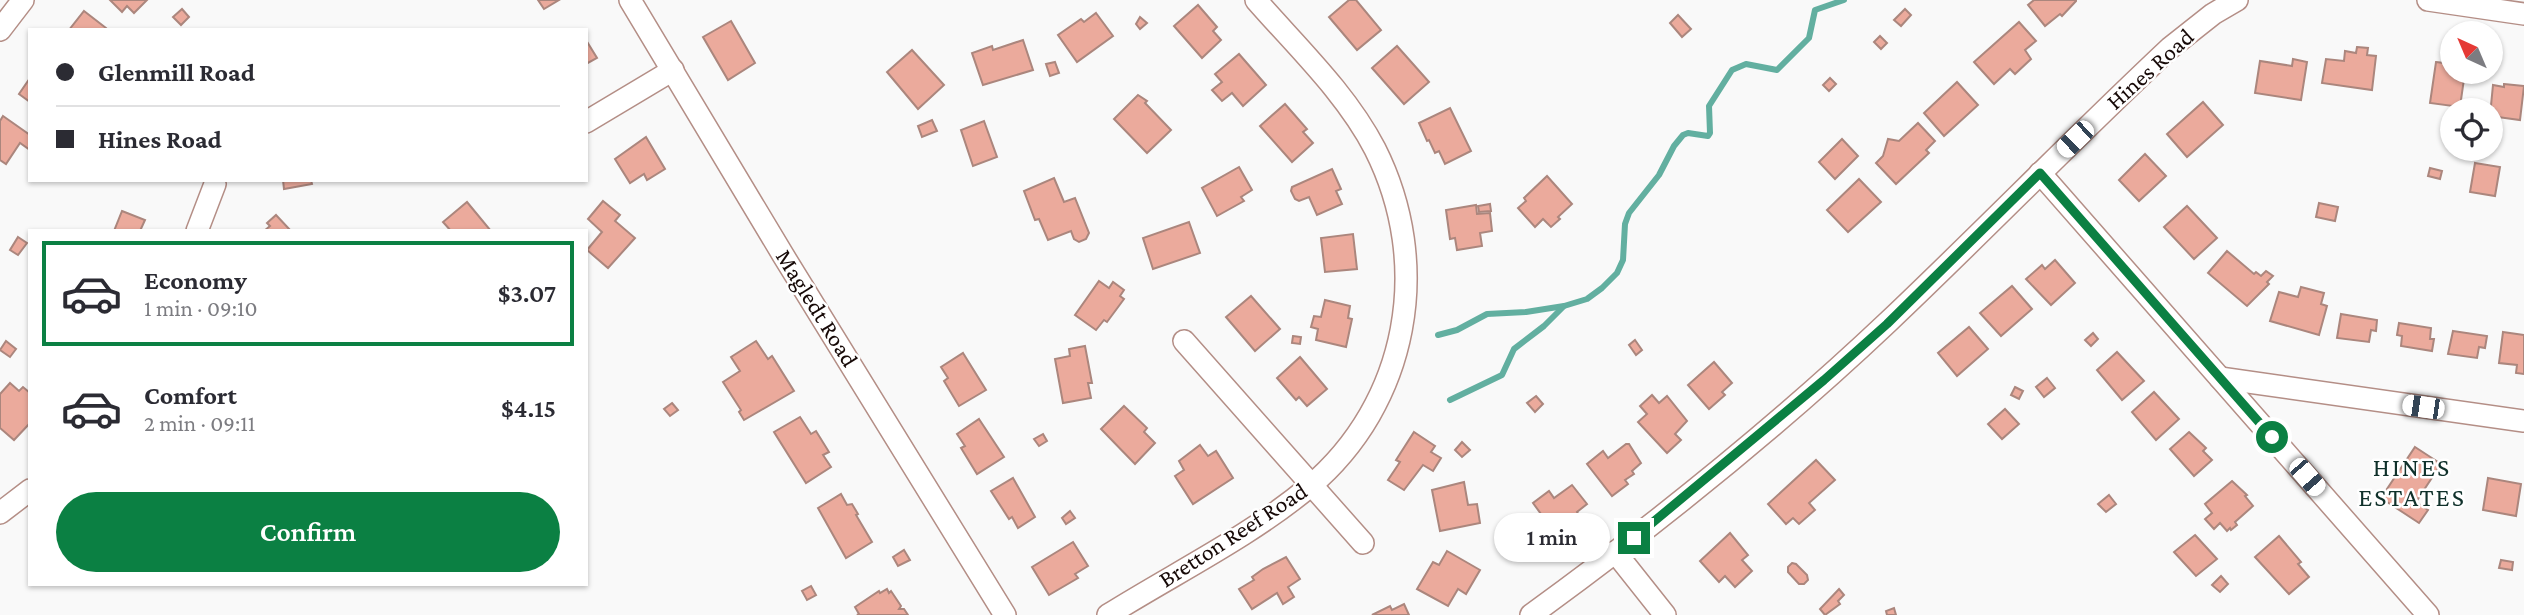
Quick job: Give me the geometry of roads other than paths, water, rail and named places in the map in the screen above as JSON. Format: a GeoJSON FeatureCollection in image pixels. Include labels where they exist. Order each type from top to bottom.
{"type":"FeatureCollection","features":[{"type":"Feature","properties":{"kind":"street"},"geometry":{"type":"LineString","coordinates":[[0,30],[23,0]]}},
{"type":"Feature","properties":{"kind":"street","name":"Magledt Road"},"geometry":{"type":"LineString","coordinates":[[630,0],[1004,615]]}},
{"type":"Feature","properties":{"kind":"street","name":"Bretton Reef Road"},"geometry":{"type":"LineString","coordinates":[[1108,615],[1239,536],[1285,506],[1311,485],[1342,456],[1367,424],[1383,392],[1394,361],[1406,293],[1403,233],[1398,206],[1386,173],[1358,122],[1336,92],[1256,0]]}},
{"type":"Feature","properties":{"kind":"street"},"geometry":{"type":"LineString","coordinates":[[2428,0],[2524,14]]}},
{"type":"Feature","properties":{"kind":"street","name":"Hines Road"},"geometry":{"type":"LineString","coordinates":[[1531,615],[1724,466],[1824,380],[1887,324],[2170,48],[2232,1]]}},
{"type":"Feature","properties":{"kind":"street"},"geometry":{"type":"LineString","coordinates":[[588,121],[673,71]]}},
{"type":"Feature","properties":{"kind":"street"},"geometry":{"type":"LineString","coordinates":[[2040,173],[2428,615]]}},
{"type":"Feature","properties":{"kind":"street"},"geometry":{"type":"LineString","coordinates":[[198,229],[215,184]]}},
{"type":"Feature","properties":{"kind":"street"},"geometry":{"type":"LineString","coordinates":[[1184,341],[1363,543]]}},
{"type":"Feature","properties":{"kind":"street"},"geometry":{"type":"LineString","coordinates":[[2220,378],[2524,421]]}},
{"type":"Feature","properties":{"kind":"street"},"geometry":{"type":"LineString","coordinates":[[0,513],[28,492]]}},
{"type":"Feature","properties":{"kind":"street"},"geometry":{"type":"LineString","coordinates":[[1615,552],[1665,615]]}},
{"type":"Feature","properties":{"kind":"waterway"},"geometry":{"type":"LineString","coordinates":[[1438,335],[1457,330],[1487,314],[1564,306],[1587,299],[1602,288],[1617,273],[1623,260],[1625,224],[1629,213],[1659,175],[1683,135],[1688,133],[1708,136],[1709,106],[1732,70],[1746,64],[1777,70],[1809,38],[1815,10],[1844,0]]}},
{"type":"Feature","properties":{"kind":"waterway"},"geometry":{"type":"LineString","coordinates":[[1450,400],[1502,375],[1514,349],[1563,307]]}},
{"type":"Feature","properties":{"kind":"district","name":"HINES ESTATES"},"geometry":{"type":"Point","coordinates":[2412,482]}}]}
